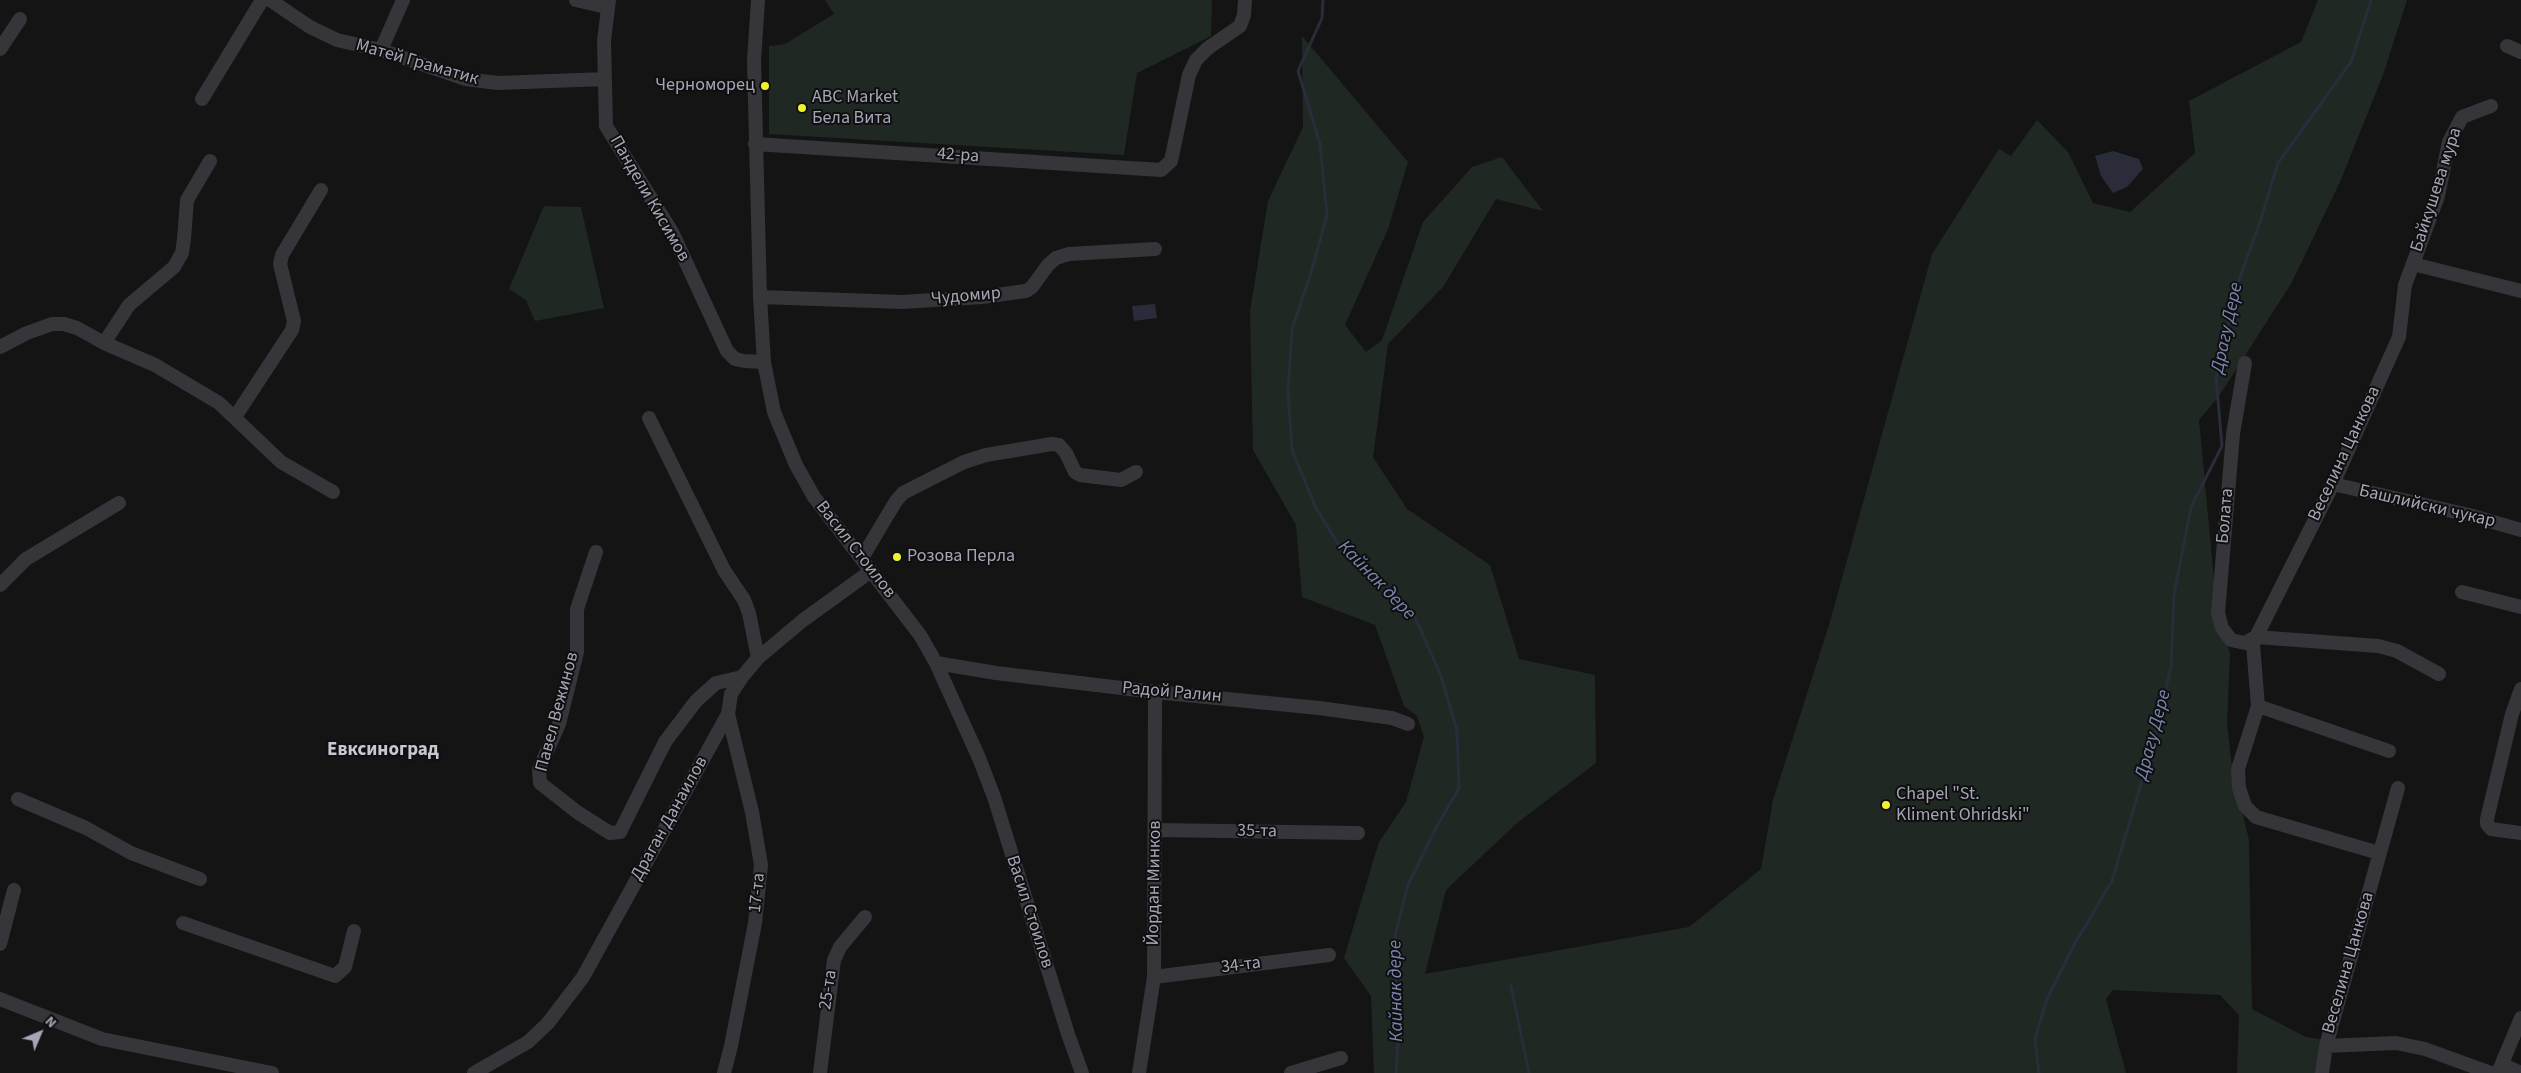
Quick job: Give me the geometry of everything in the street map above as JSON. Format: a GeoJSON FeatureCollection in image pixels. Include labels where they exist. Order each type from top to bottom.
{"type":"FeatureCollection","features":[{"type":"Feature","properties":{"kind":"street"},"geometry":{"type":"LineString","coordinates":[[202,99],[262,0]]}},
{"type":"Feature","properties":{"kind":"street","name":"Матей Граматик"},"geometry":{"type":"LineString","coordinates":[[270,0],[310,27],[337,40],[381,50],[481,83],[605,80]]}},
{"type":"Feature","properties":{"kind":"street"},"geometry":{"type":"LineString","coordinates":[[381,50],[403,0]]}},
{"type":"Feature","properties":{"kind":"street"},"geometry":{"type":"LineString","coordinates":[[576,0],[607,4]]}},
{"type":"Feature","properties":{"kind":"street","name":"Васил Стоилов"},"geometry":{"type":"LineString","coordinates":[[758,0],[754,61],[760,297],[764,362],[774,412],[796,465],[814,497],[920,635],[936,663],[979,758],[994,797],[1082,1073]]}},
{"type":"Feature","properties":{"kind":"street","name":"42-ра"},"geometry":{"type":"LineString","coordinates":[[755,144],[1161,170],[1171,161],[1189,75],[1196,60],[1208,48],[1240,26],[1244,14],[1245,0]]}},
{"type":"Feature","properties":{"kind":"street","name":"Пандели Кисимов"},"geometry":{"type":"LineString","coordinates":[[607,4],[604,41],[606,126],[672,232],[727,351],[735,359],[764,362]]}},
{"type":"Feature","properties":{"kind":"street"},"geometry":{"type":"LineString","coordinates":[[0,48],[20,19]]}},
{"type":"Feature","properties":{"kind":"street"},"geometry":{"type":"LineString","coordinates":[[2507,46],[2521,52]]}},
{"type":"Feature","properties":{"kind":"street","name":"Байкушева мура"},"geometry":{"type":"LineString","coordinates":[[2413,264],[2438,196],[2449,142],[2462,117],[2491,106]]}},
{"type":"Feature","properties":{"kind":"street"},"geometry":{"type":"LineString","coordinates":[[104,343],[129,305],[174,267],[182,253],[187,200],[210,161]]}},
{"type":"Feature","properties":{"kind":"street"},"geometry":{"type":"LineString","coordinates":[[235,416],[292,330],[294,321],[280,264],[282,255],[321,190]]}},
{"type":"Feature","properties":{"kind":"street","name":"Чудомир"},"geometry":{"type":"LineString","coordinates":[[760,297],[902,302],[982,297],[1026,291],[1032,287],[1048,265],[1056,258],[1069,254],[1155,248]]}},
{"type":"Feature","properties":{"kind":"street"},"geometry":{"type":"LineString","coordinates":[[2413,264],[2521,291]]}},
{"type":"Feature","properties":{"kind":"street","name":"Веселина Цанкова"},"geometry":{"type":"LineString","coordinates":[[2379,853],[2256,817],[2245,806],[2239,788],[2238,769],[2258,706],[2253,644],[2333,484],[2399,337],[2405,285],[2413,264]]}},
{"type":"Feature","properties":{"kind":"street"},"geometry":{"type":"LineString","coordinates":[[0,347],[27,333],[52,324],[64,324],[77,328],[104,343],[155,365],[219,403],[235,416],[281,462],[333,492]]}},
{"type":"Feature","properties":{"kind":"street","name":"Болата"},"geometry":{"type":"LineString","coordinates":[[2245,362],[2232,434],[2218,613],[2222,628],[2231,640],[2246,643],[2256,637]]}},
{"type":"Feature","properties":{"kind":"street"},"geometry":{"type":"LineString","coordinates":[[649,418],[724,570],[744,600],[749,613],[758,658]]}},
{"type":"Feature","properties":{"kind":"street"},"geometry":{"type":"LineString","coordinates":[[862,558],[903,493],[964,462],[986,455],[1052,444],[1059,445],[1066,453],[1075,472],[1080,475],[1121,480],[1136,472]]}},
{"type":"Feature","properties":{"kind":"street","name":"Башлийски чукар"},"geometry":{"type":"LineString","coordinates":[[2333,484],[2469,515],[2521,530]]}},
{"type":"Feature","properties":{"kind":"street"},"geometry":{"type":"LineString","coordinates":[[0,584],[26,559],[119,503]]}},
{"type":"Feature","properties":{"kind":"street","name":"Павел Вежинов"},"geometry":{"type":"LineString","coordinates":[[596,552],[577,609],[577,652],[559,724],[539,769],[540,782],[577,812],[610,833],[620,832],[665,742],[696,701],[716,683],[742,677]]}},
{"type":"Feature","properties":{"kind":"street","name":"Драган Данаилов"},"geometry":{"type":"LineString","coordinates":[[474,1073],[500,1060],[548,1023],[583,977],[728,714],[731,694],[742,677],[758,658],[802,621],[871,571]]}},
{"type":"Feature","properties":{"kind":"street"},"geometry":{"type":"LineString","coordinates":[[2462,592],[2521,607]]}},
{"type":"Feature","properties":{"kind":"street"},"geometry":{"type":"LineString","coordinates":[[2256,637],[2378,646],[2397,651],[2439,674]]}},
{"type":"Feature","properties":{"kind":"street","name":"Радой Ралин"},"geometry":{"type":"LineString","coordinates":[[936,663],[996,673],[1155,692],[1319,708],[1392,718],[1408,724]]}},
{"type":"Feature","properties":{"kind":"street"},"geometry":{"type":"LineString","coordinates":[[2521,689],[2512,714],[2487,819],[2487,824],[2491,829],[2521,833]]}},
{"type":"Feature","properties":{"kind":"street","name":"Йордан Минков"},"geometry":{"type":"LineString","coordinates":[[1142,1072],[1154,976],[1155,692]]}},
{"type":"Feature","properties":{"kind":"street"},"geometry":{"type":"LineString","coordinates":[[2258,706],[2389,750]]}},
{"type":"Feature","properties":{"kind":"street","name":"17-та"},"geometry":{"type":"LineString","coordinates":[[724,1073],[755,924],[761,865],[752,812],[728,714]]}},
{"type":"Feature","properties":{"kind":"street","name":"Веселина Цанкова"},"geometry":{"type":"LineString","coordinates":[[2322,1073],[2326,1046],[2398,788]]}},
{"type":"Feature","properties":{"kind":"street"},"geometry":{"type":"LineString","coordinates":[[18,799],[86,828],[131,853],[200,879]]}},
{"type":"Feature","properties":{"kind":"street","name":"35-та"},"geometry":{"type":"LineString","coordinates":[[1156,830],[1358,833]]}},
{"type":"Feature","properties":{"kind":"street"},"geometry":{"type":"LineString","coordinates":[[0,944],[14,890]]}},
{"type":"Feature","properties":{"kind":"street","name":"25-та"},"geometry":{"type":"LineString","coordinates":[[820,1073],[834,960],[840,947],[864,917]]}},
{"type":"Feature","properties":{"kind":"street"},"geometry":{"type":"LineString","coordinates":[[184,923],[335,976],[345,967],[354,931]]}},
{"type":"Feature","properties":{"kind":"street","name":"34-та"},"geometry":{"type":"LineString","coordinates":[[1154,976],[1329,955]]}},
{"type":"Feature","properties":{"kind":"street"},"geometry":{"type":"LineString","coordinates":[[0,998],[102,1039],[272,1073]]}},
{"type":"Feature","properties":{"kind":"street"},"geometry":{"type":"LineString","coordinates":[[2521,1018],[2501,1069],[2521,1073]]}},
{"type":"Feature","properties":{"kind":"street"},"geometry":{"type":"LineString","coordinates":[[2326,1046],[2396,1043],[2441,1055],[2491,1073]]}},
{"type":"Feature","properties":{"kind":"street"},"geometry":{"type":"LineString","coordinates":[[1291,1073],[1341,1058]]}},
{"type":"Feature","properties":{"kind":"shaded area"},"geometry":{"type":"Polygon","coordinates":[[[825,0],[1212,0],[1211,36],[1137,73],[1124,155],[769,134],[769,46],[785,44],[834,14],[825,0]]]}},
{"type":"Feature","properties":{"kind":"shaded area"},"geometry":{"type":"Polygon","coordinates":[[[2318,0],[2407,0],[2383,75],[2340,182],[2291,284],[2219,396],[2199,420],[2218,622],[2230,653],[2227,723],[2232,769],[2249,840],[2252,1009],[2306,1037],[2324,1040],[2318,1073],[2237,1073],[2239,1015],[2220,995],[2113,990],[2106,999],[2126,1073],[1374,1073],[1371,996],[1344,958],[1379,842],[1406,802],[1424,737],[1417,716],[1404,706],[1375,625],[1302,597],[1296,525],[1253,450],[1250,311],[1268,201],[1303,127],[1302,36],[1408,162],[1388,229],[1345,325],[1366,352],[1382,340],[1423,222],[1472,167],[1502,157],[1543,211],[1496,199],[1443,287],[1388,344],[1373,457],[1407,509],[1490,565],[1519,659],[1595,675],[1596,763],[1517,823],[1446,890],[1425,974],[1689,927],[1761,869],[1773,800],[1829,625],[1932,254],[1999,149],[2011,156],[2037,120],[2068,152],[2093,203],[2130,212],[2195,153],[2189,101],[2301,42],[2318,0]]]}},
{"type":"Feature","properties":{"kind":"shaded area"},"geometry":{"type":"Polygon","coordinates":[[[544,206],[581,207],[604,308],[535,321],[526,300],[509,289],[544,206]]]}},
{"type":"Feature","properties":{"kind":"water"},"geometry":{"type":"Polygon","coordinates":[[[2113,151],[2139,159],[2143,169],[2127,187],[2113,193],[2101,176],[2095,156],[2113,151]]]}},
{"type":"Feature","properties":{"kind":"water"},"geometry":{"type":"Polygon","coordinates":[[[1155,304],[1157,318],[1134,321],[1132,306],[1155,304]]]}},
{"type":"Feature","properties":{"kind":"waterway","name":"Кайнак дере"},"geometry":{"type":"LineString","coordinates":[[1323,0],[1322,18],[1298,71],[1320,144],[1327,215],[1311,273],[1292,329],[1288,391],[1292,450],[1316,508],[1343,552],[1382,581],[1414,615],[1441,676],[1457,731],[1459,788],[1436,828],[1408,885],[1396,932],[1393,966],[1400,1015],[1396,1073]]}},
{"type":"Feature","properties":{"kind":"waterway","name":"Драгу Дере"},"geometry":{"type":"LineString","coordinates":[[2039,1073],[2035,1039],[2047,999],[2074,945],[2112,881],[2157,730],[2171,666],[2174,595],[2191,507],[2222,446],[2216,377],[2239,280],[2260,222],[2278,163],[2351,62],[2371,0]]}},
{"type":"Feature","properties":{"kind":"waterway","name":"Кайнак дере"},"geometry":{"type":"LineString","coordinates":[[1511,986],[1529,1073]]}},
{"type":"Feature","properties":{"kind":"place","name":"Черноморец"},"geometry":{"type":"Point","coordinates":[765,86]}},
{"type":"Feature","properties":{"kind":"place","name":"ABC Market Бела Вита"},"geometry":{"type":"Point","coordinates":[802,108]}},
{"type":"Feature","properties":{"kind":"place","name":"Розова Перла"},"geometry":{"type":"Point","coordinates":[897,557]}},
{"type":"Feature","properties":{"kind":"place","name":"Chapel \"St. Kliment Ohridski\""},"geometry":{"type":"Point","coordinates":[1886,805]}},
{"type":"Feature","properties":{"kind":"district","name":"Евксиноград"},"geometry":{"type":"Point","coordinates":[383,751]}}]}
